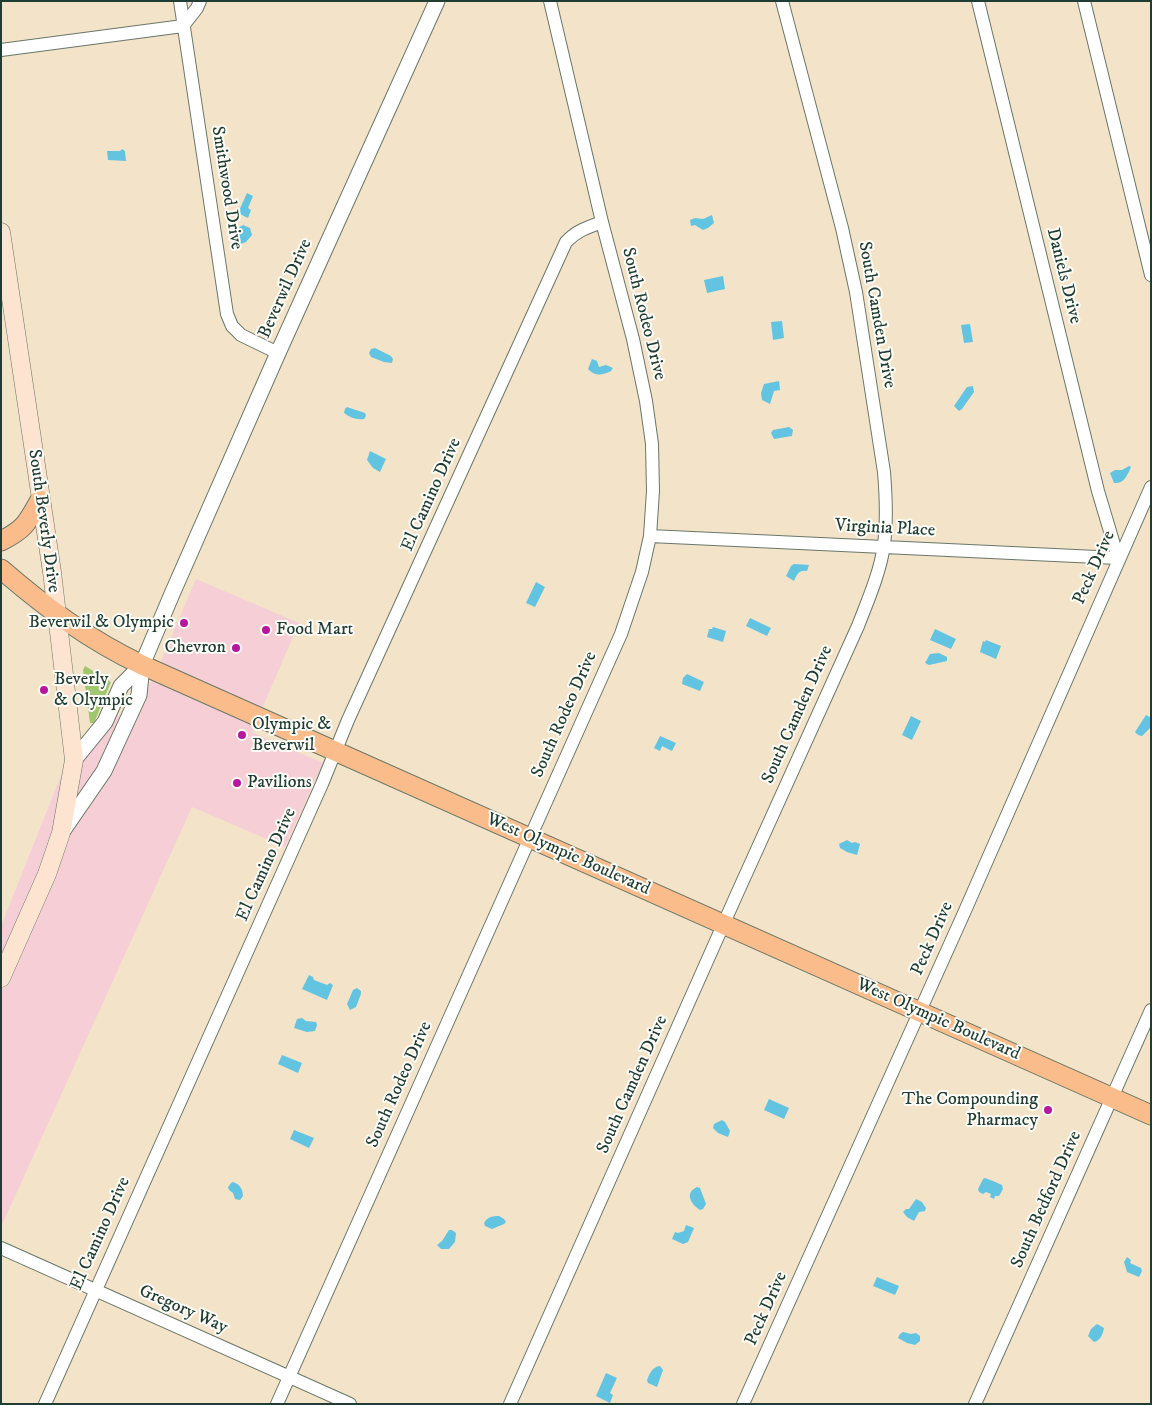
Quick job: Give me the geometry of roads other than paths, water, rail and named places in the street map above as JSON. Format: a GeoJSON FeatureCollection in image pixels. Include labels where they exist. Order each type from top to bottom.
{"type":"FeatureCollection","features":[{"type":"Feature","properties":{"kind":"main road","name":"South Beverly Drive"},"geometry":{"type":"LineString","coordinates":[[1,232],[56,613],[74,760],[61,833],[47,874],[1,978]]}},
{"type":"Feature","properties":{"kind":"main road"},"geometry":{"type":"LineString","coordinates":[[1,541],[18,533],[27,524],[40,500]]}},
{"type":"Feature","properties":{"kind":"main road","name":"West Olympic Boulevard"},"geometry":{"type":"LineString","coordinates":[[1,568],[26,590],[85,635],[142,665],[1151,1115]]}},
{"type":"Feature","properties":{"kind":"street","name":"Smithwood Drive"},"geometry":{"type":"LineString","coordinates":[[180,1],[227,314],[232,326],[241,335],[278,353]]}},
{"type":"Feature","properties":{"kind":"street"},"geometry":{"type":"LineString","coordinates":[[1,50],[183,26],[200,1]]}},
{"type":"Feature","properties":{"kind":"street","name":"Beverwil Drive"},"geometry":{"type":"LineString","coordinates":[[142,665],[278,353],[437,1]]}},
{"type":"Feature","properties":{"kind":"street","name":"South Rodeo Drive"},"geometry":{"type":"LineString","coordinates":[[277,1404],[621,634],[642,572],[650,536],[652,444],[646,402],[633,339],[602,222],[550,1]]}},
{"type":"Feature","properties":{"kind":"street","name":"South Camden Drive"},"geometry":{"type":"LineString","coordinates":[[510,1404],[723,924],[858,626],[874,584],[884,546],[886,499],[884,472],[856,292],[842,228],[782,1]]}},
{"type":"Feature","properties":{"kind":"street","name":"Daniels Drive"},"geometry":{"type":"LineString","coordinates":[[978,1],[1098,491],[1118,558]]}},
{"type":"Feature","properties":{"kind":"street"},"geometry":{"type":"LineString","coordinates":[[1084,1],[1151,275]]}},
{"type":"Feature","properties":{"kind":"street","name":"El Camino Drive"},"geometry":{"type":"LineString","coordinates":[[45,1404],[336,751],[566,242],[580,230],[602,222]]}},
{"type":"Feature","properties":{"kind":"street","name":"Peck Drive"},"geometry":{"type":"LineString","coordinates":[[743,1404],[920,1012],[1118,558],[1151,487]]}},
{"type":"Feature","properties":{"kind":"street","name":"Virginia Place"},"geometry":{"type":"LineString","coordinates":[[650,536],[1118,558]]}},
{"type":"Feature","properties":{"kind":"street"},"geometry":{"type":"LineString","coordinates":[[74,760],[105,722],[121,686],[142,665]]}},
{"type":"Feature","properties":{"kind":"street"},"geometry":{"type":"LineString","coordinates":[[61,833],[104,771],[139,694],[142,665]]}},
{"type":"Feature","properties":{"kind":"street","name":"South Bedford Drive"},"geometry":{"type":"LineString","coordinates":[[975,1404],[1151,1010]]}},
{"type":"Feature","properties":{"kind":"street","name":"Gregory Way"},"geometry":{"type":"LineString","coordinates":[[1,1248],[350,1404]]}},
{"type":"Feature","properties":{"kind":"water"},"geometry":{"type":"Polygon","coordinates":[[[122,149],[125,151],[126,161],[108,160],[107,151],[120,151],[122,149]]]}},
{"type":"Feature","properties":{"kind":"water"},"geometry":{"type":"Polygon","coordinates":[[[247,193],[253,196],[248,208],[251,210],[248,218],[238,213],[247,193]]]}},
{"type":"Feature","properties":{"kind":"water"},"geometry":{"type":"Polygon","coordinates":[[[712,215],[714,223],[708,228],[703,230],[695,225],[691,226],[690,220],[695,218],[703,219],[712,215]]]}},
{"type":"Feature","properties":{"kind":"water"},"geometry":{"type":"Polygon","coordinates":[[[243,225],[250,228],[252,235],[246,242],[238,245],[237,231],[243,225]]]}},
{"type":"Feature","properties":{"kind":"water"},"geometry":{"type":"Polygon","coordinates":[[[723,276],[725,289],[707,293],[704,280],[723,276]]]}},
{"type":"Feature","properties":{"kind":"water"},"geometry":{"type":"Polygon","coordinates":[[[782,321],[784,338],[773,340],[771,322],[782,321]]]}},
{"type":"Feature","properties":{"kind":"water"},"geometry":{"type":"Polygon","coordinates":[[[970,324],[973,342],[964,343],[961,325],[970,324]]]}},
{"type":"Feature","properties":{"kind":"water"},"geometry":{"type":"Polygon","coordinates":[[[375,348],[391,356],[393,359],[392,363],[371,357],[369,353],[371,349],[375,348]]]}},
{"type":"Feature","properties":{"kind":"water"},"geometry":{"type":"Polygon","coordinates":[[[592,359],[597,361],[599,367],[606,365],[613,368],[605,374],[593,373],[588,369],[592,359]]]}},
{"type":"Feature","properties":{"kind":"water"},"geometry":{"type":"Polygon","coordinates":[[[779,381],[780,390],[774,391],[770,404],[762,400],[761,393],[764,384],[779,381]]]}},
{"type":"Feature","properties":{"kind":"water"},"geometry":{"type":"Polygon","coordinates":[[[973,386],[974,392],[959,411],[954,406],[967,387],[973,386]]]}},
{"type":"Feature","properties":{"kind":"water"},"geometry":{"type":"Polygon","coordinates":[[[347,407],[365,413],[366,416],[364,419],[351,417],[344,413],[347,407]]]}},
{"type":"Feature","properties":{"kind":"water"},"geometry":{"type":"Polygon","coordinates":[[[789,427],[793,430],[792,436],[774,439],[771,433],[773,430],[789,427]]]}},
{"type":"Feature","properties":{"kind":"water"},"geometry":{"type":"Polygon","coordinates":[[[370,451],[386,459],[380,472],[373,468],[367,460],[370,451]]]}},
{"type":"Feature","properties":{"kind":"water"},"geometry":{"type":"Polygon","coordinates":[[[1129,466],[1131,467],[1125,479],[1114,483],[1110,473],[1129,466]]]}},
{"type":"Feature","properties":{"kind":"water"},"geometry":{"type":"Polygon","coordinates":[[[794,564],[809,565],[807,571],[799,573],[794,581],[786,576],[794,564]]]}},
{"type":"Feature","properties":{"kind":"water"},"geometry":{"type":"Polygon","coordinates":[[[536,582],[545,587],[535,607],[526,603],[536,582]]]}},
{"type":"Feature","properties":{"kind":"water"},"geometry":{"type":"Polygon","coordinates":[[[750,618],[771,628],[767,636],[746,626],[750,618]]]}},
{"type":"Feature","properties":{"kind":"water"},"geometry":{"type":"Polygon","coordinates":[[[713,627],[726,631],[723,642],[707,637],[709,629],[713,627]]]}},
{"type":"Feature","properties":{"kind":"water"},"geometry":{"type":"Polygon","coordinates":[[[935,629],[956,639],[951,649],[930,640],[935,629]]]}},
{"type":"Feature","properties":{"kind":"water"},"geometry":{"type":"Polygon","coordinates":[[[986,640],[1001,646],[996,659],[980,652],[983,641],[985,642],[986,640]]]}},
{"type":"Feature","properties":{"kind":"water"},"geometry":{"type":"Polygon","coordinates":[[[939,653],[947,657],[947,661],[929,665],[925,663],[930,654],[939,653]]]}},
{"type":"Feature","properties":{"kind":"water"},"geometry":{"type":"Polygon","coordinates":[[[687,674],[704,682],[700,691],[682,684],[683,678],[687,674]]]}},
{"type":"Feature","properties":{"kind":"water"},"geometry":{"type":"Polygon","coordinates":[[[1146,715],[1150,717],[1151,727],[1142,736],[1138,735],[1135,732],[1146,715]]]}},
{"type":"Feature","properties":{"kind":"water"},"geometry":{"type":"Polygon","coordinates":[[[911,716],[921,721],[912,740],[902,735],[911,716]]]}},
{"type":"Feature","properties":{"kind":"water"},"geometry":{"type":"Polygon","coordinates":[[[660,736],[676,743],[672,751],[662,746],[660,751],[654,748],[660,736]]]}},
{"type":"Feature","properties":{"kind":"water"},"geometry":{"type":"Polygon","coordinates":[[[847,840],[860,844],[857,855],[840,848],[839,844],[847,840]]]}},
{"type":"Feature","properties":{"kind":"water"},"geometry":{"type":"Polygon","coordinates":[[[309,975],[314,980],[327,985],[330,983],[333,985],[327,1000],[302,989],[309,975]]]}},
{"type":"Feature","properties":{"kind":"water"},"geometry":{"type":"Polygon","coordinates":[[[357,988],[361,991],[361,994],[356,1007],[350,1010],[347,1004],[353,990],[357,988]]]}},
{"type":"Feature","properties":{"kind":"water"},"geometry":{"type":"Polygon","coordinates":[[[302,1018],[306,1021],[316,1022],[315,1031],[307,1032],[294,1028],[297,1019],[302,1018]]]}},
{"type":"Feature","properties":{"kind":"water"},"geometry":{"type":"Polygon","coordinates":[[[282,1055],[302,1063],[298,1073],[278,1064],[282,1055]]]}},
{"type":"Feature","properties":{"kind":"water"},"geometry":{"type":"Polygon","coordinates":[[[769,1099],[789,1108],[784,1119],[764,1110],[769,1099]]]}},
{"type":"Feature","properties":{"kind":"water"},"geometry":{"type":"Polygon","coordinates":[[[722,1120],[730,1131],[728,1137],[718,1133],[713,1128],[714,1124],[722,1120]]]}},
{"type":"Feature","properties":{"kind":"water"},"geometry":{"type":"Polygon","coordinates":[[[294,1130],[314,1138],[309,1148],[290,1139],[294,1130]]]}},
{"type":"Feature","properties":{"kind":"water"},"geometry":{"type":"Polygon","coordinates":[[[985,1178],[1002,1185],[1003,1189],[999,1196],[995,1196],[994,1199],[990,1197],[991,1194],[979,1192],[978,1189],[985,1178]]]}},
{"type":"Feature","properties":{"kind":"water"},"geometry":{"type":"Polygon","coordinates":[[[232,1182],[239,1185],[243,1193],[240,1200],[235,1199],[233,1193],[229,1190],[228,1187],[232,1182]]]}},
{"type":"Feature","properties":{"kind":"water"},"geometry":{"type":"Polygon","coordinates":[[[697,1187],[700,1188],[706,1204],[700,1210],[690,1198],[691,1192],[697,1187]]]}},
{"type":"Feature","properties":{"kind":"water"},"geometry":{"type":"Polygon","coordinates":[[[916,1199],[922,1202],[926,1208],[925,1211],[919,1212],[914,1221],[903,1212],[909,1209],[916,1199]]]}},
{"type":"Feature","properties":{"kind":"water"},"geometry":{"type":"Polygon","coordinates":[[[499,1216],[506,1222],[504,1224],[492,1229],[485,1226],[484,1223],[488,1218],[499,1216]]]}},
{"type":"Feature","properties":{"kind":"water"},"geometry":{"type":"Polygon","coordinates":[[[686,1225],[694,1228],[688,1242],[683,1244],[672,1239],[675,1232],[684,1231],[686,1225]]]}},
{"type":"Feature","properties":{"kind":"water"},"geometry":{"type":"Polygon","coordinates":[[[449,1230],[456,1233],[455,1242],[449,1249],[441,1249],[437,1245],[449,1230]]]}},
{"type":"Feature","properties":{"kind":"water"},"geometry":{"type":"Polygon","coordinates":[[[1127,1257],[1131,1260],[1130,1263],[1141,1268],[1142,1271],[1139,1277],[1127,1272],[1124,1262],[1127,1257]]]}},
{"type":"Feature","properties":{"kind":"water"},"geometry":{"type":"Polygon","coordinates":[[[877,1277],[899,1286],[895,1295],[873,1286],[877,1277]]]}},
{"type":"Feature","properties":{"kind":"water"},"geometry":{"type":"Polygon","coordinates":[[[1097,1324],[1104,1328],[1101,1337],[1094,1342],[1088,1336],[1091,1329],[1097,1324]]]}},
{"type":"Feature","properties":{"kind":"water"},"geometry":{"type":"Polygon","coordinates":[[[903,1332],[916,1333],[920,1336],[920,1341],[915,1345],[907,1343],[898,1338],[903,1332]]]}},
{"type":"Feature","properties":{"kind":"water"},"geometry":{"type":"Polygon","coordinates":[[[660,1366],[663,1370],[657,1387],[648,1383],[647,1380],[653,1369],[660,1366]]]}},
{"type":"Feature","properties":{"kind":"water"},"geometry":{"type":"Polygon","coordinates":[[[606,1373],[617,1378],[610,1393],[613,1395],[610,1403],[596,1396],[606,1373]]]}},
{"type":"Feature","properties":{"kind":"place","name":"Beverwil & Olympic"},"geometry":{"type":"Point","coordinates":[184,623]}},
{"type":"Feature","properties":{"kind":"place","name":"Food Mart"},"geometry":{"type":"Point","coordinates":[266,630]}},
{"type":"Feature","properties":{"kind":"place","name":"Chevron"},"geometry":{"type":"Point","coordinates":[236,648]}},
{"type":"Feature","properties":{"kind":"place","name":"Beverly & Olympic"},"geometry":{"type":"Point","coordinates":[44,690]}},
{"type":"Feature","properties":{"kind":"place","name":"Olympic & Beverwil"},"geometry":{"type":"Point","coordinates":[242,735]}},
{"type":"Feature","properties":{"kind":"place","name":"Pavilions"},"geometry":{"type":"Point","coordinates":[237,783]}},
{"type":"Feature","properties":{"kind":"place","name":"The Compounding Pharmacy"},"geometry":{"type":"Point","coordinates":[1048,1110]}}]}
